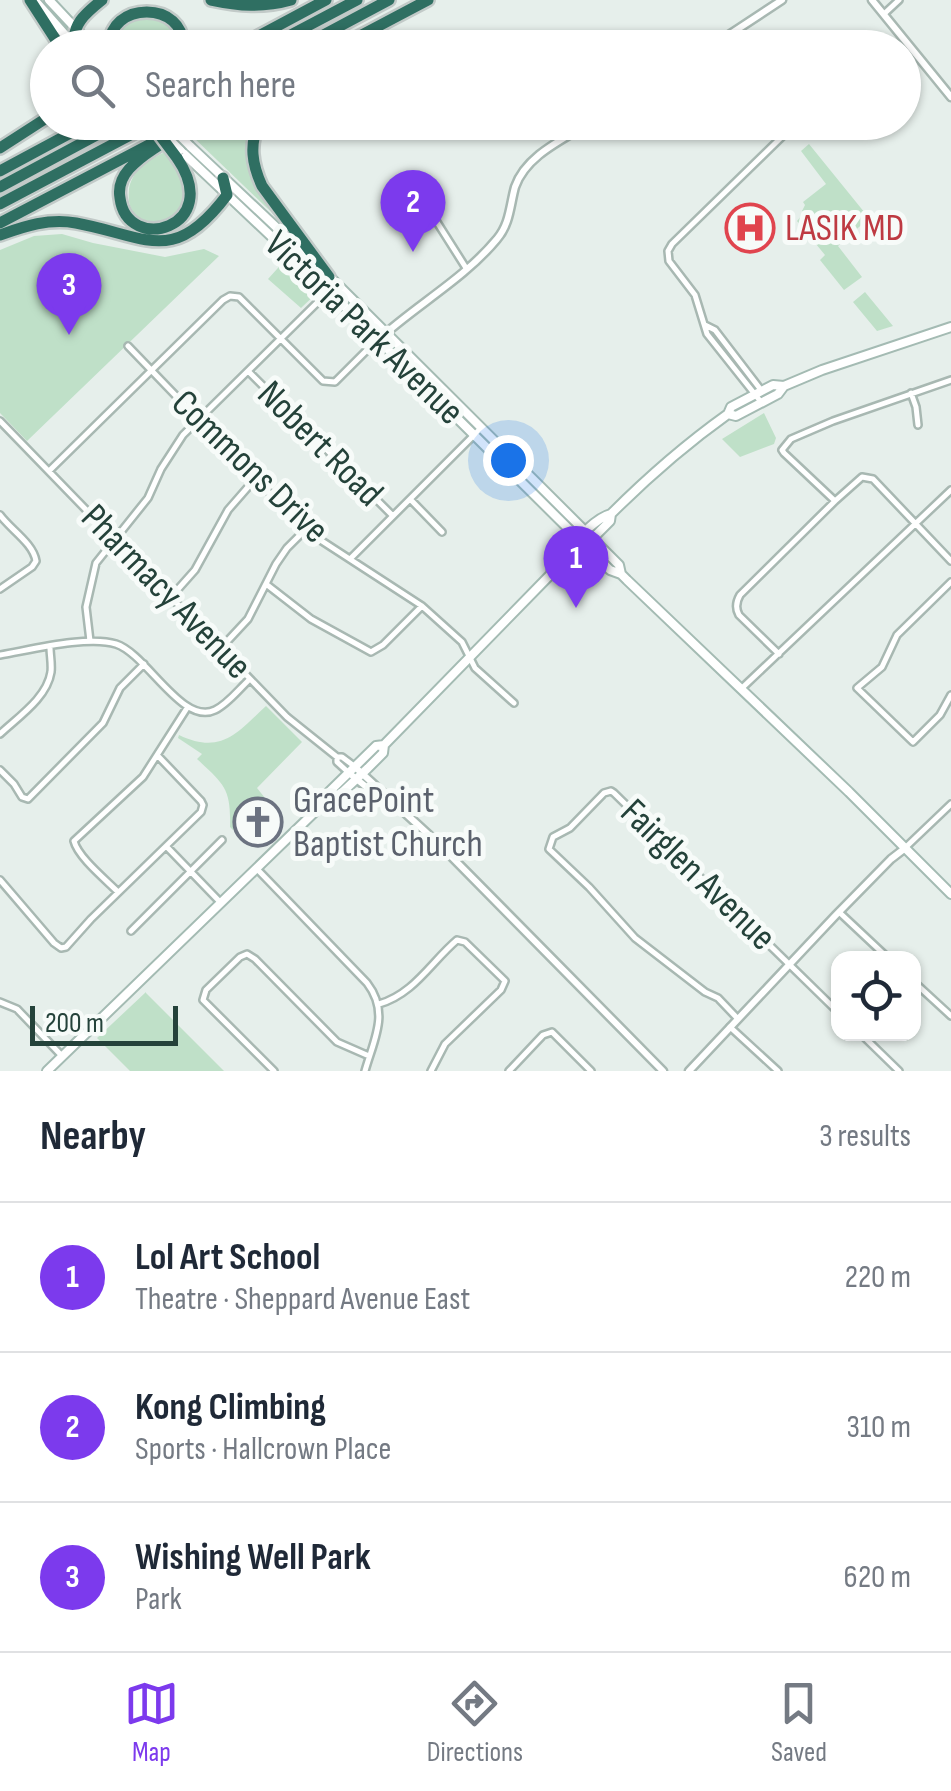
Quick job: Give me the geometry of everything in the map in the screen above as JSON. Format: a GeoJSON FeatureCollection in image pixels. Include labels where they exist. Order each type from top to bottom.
{"type":"FeatureCollection","features":[{"type":"Feature","properties":{"kind":"highway"},"geometry":{"type":"LineString","coordinates":[[32,0],[50,30]]}},
{"type":"Feature","properties":{"kind":"highway"},"geometry":{"type":"LineString","coordinates":[[74,30],[102,0]]}},
{"type":"Feature","properties":{"kind":"highway"},"geometry":{"type":"LineString","coordinates":[[210,0],[253,6],[292,0]]}},
{"type":"Feature","properties":{"kind":"highway"},"geometry":{"type":"LineString","coordinates":[[270,30],[326,0]]}},
{"type":"Feature","properties":{"kind":"highway"},"geometry":{"type":"LineString","coordinates":[[300,30],[357,0]]}},
{"type":"Feature","properties":{"kind":"highway"},"geometry":{"type":"LineString","coordinates":[[333,30],[389,0]]}},
{"type":"Feature","properties":{"kind":"highway"},"geometry":{"type":"LineString","coordinates":[[372,30],[430,0]]}},
{"type":"Feature","properties":{"kind":"highway"},"geometry":{"type":"LineString","coordinates":[[382,30],[430,0]]}},
{"type":"Feature","properties":{"kind":"highway"},"geometry":{"type":"LineString","coordinates":[[111,30],[129,9],[146,4],[174,16],[181,30]]}},
{"type":"Feature","properties":{"kind":"highway"},"geometry":{"type":"LineString","coordinates":[[0,148],[30,128]]}},
{"type":"Feature","properties":{"kind":"highway"},"geometry":{"type":"LineString","coordinates":[[0,171],[51,140]]}},
{"type":"Feature","properties":{"kind":"highway"},"geometry":{"type":"LineString","coordinates":[[0,171],[58,140]]}},
{"type":"Feature","properties":{"kind":"highway"},"geometry":{"type":"LineString","coordinates":[[0,187],[87,140]]}},
{"type":"Feature","properties":{"kind":"highway"},"geometry":{"type":"LineString","coordinates":[[0,204],[119,140]]}},
{"type":"Feature","properties":{"kind":"highway"},"geometry":{"type":"LineString","coordinates":[[0,223],[161,140]]}},
{"type":"Feature","properties":{"kind":"highway"},"geometry":{"type":"LineString","coordinates":[[170,140],[124,175],[120,189],[126,214],[136,224],[150,229],[173,224],[186,212],[191,200],[182,151],[171,140]]}},
{"type":"Feature","properties":{"kind":"highway"},"geometry":{"type":"LineString","coordinates":[[254,140],[256,174],[262,186],[329,276]]}},
{"type":"Feature","properties":{"kind":"highway"},"geometry":{"type":"LineString","coordinates":[[0,235],[28,225],[73,222],[142,241],[165,242],[197,228],[226,195],[223,178]]}},
{"type":"Feature","properties":{"kind":"main road"},"geometry":{"type":"LineString","coordinates":[[32,0],[60,30]]}},
{"type":"Feature","properties":{"kind":"main road"},"geometry":{"type":"LineString","coordinates":[[49,0],[78,30]]}},
{"type":"Feature","properties":{"kind":"main road","name":"Victoria Park Avenue"},"geometry":{"type":"LineString","coordinates":[[176,140],[226,195],[585,538],[620,565],[621,574],[951,894]]}},
{"type":"Feature","properties":{"kind":"main road","name":"Victoria Park Avenue"},"geometry":{"type":"LineString","coordinates":[[182,151],[223,178],[329,276],[477,432]]}},
{"type":"Feature","properties":{"kind":"main road"},"geometry":{"type":"LineString","coordinates":[[47,1071],[325,802],[328,792],[356,773],[376,746],[384,745],[551,574],[552,567],[610,521],[611,514],[652,474],[728,414],[731,407],[772,385],[784,386],[951,326]]}},
{"type":"Feature","properties":{"kind":"main road"},"geometry":{"type":"LineString","coordinates":[[728,414],[736,416],[778,394],[784,386]]}},
{"type":"Feature","properties":{"kind":"street"},"geometry":{"type":"LineString","coordinates":[[736,30],[782,0]]}},
{"type":"Feature","properties":{"kind":"street"},"geometry":{"type":"LineString","coordinates":[[872,0],[897,30]]}},
{"type":"Feature","properties":{"kind":"street"},"geometry":{"type":"LineString","coordinates":[[884,14],[898,0]]}},
{"type":"Feature","properties":{"kind":"street"},"geometry":{"type":"LineString","coordinates":[[921,60],[951,97]]}},
{"type":"Feature","properties":{"kind":"street"},"geometry":{"type":"LineString","coordinates":[[48,471],[230,296],[239,297],[312,372],[323,381],[335,382],[386,332],[466,269],[500,236],[522,172],[563,140]]}},
{"type":"Feature","properties":{"kind":"street"},"geometry":{"type":"LineString","coordinates":[[764,400],[715,330],[705,325],[694,295],[669,261],[668,251],[779,140]]}},
{"type":"Feature","properties":{"kind":"street"},"geometry":{"type":"LineString","coordinates":[[410,178],[466,269]]}},
{"type":"Feature","properties":{"kind":"street"},"geometry":{"type":"LineString","coordinates":[[90,641],[87,596],[96,563],[148,498],[172,451],[198,419],[329,291]]}},
{"type":"Feature","properties":{"kind":"street","name":"Commons Drive"},"geometry":{"type":"LineString","coordinates":[[128,346],[305,530],[422,606],[462,642],[475,668],[514,702]]}},
{"type":"Feature","properties":{"kind":"street","name":"Nobert Road"},"geometry":{"type":"LineString","coordinates":[[248,371],[392,516]]}},
{"type":"Feature","properties":{"kind":"street"},"geometry":{"type":"LineString","coordinates":[[835,501],[784,454],[782,450],[790,438],[951,380]]}},
{"type":"Feature","properties":{"kind":"street"},"geometry":{"type":"LineString","coordinates":[[911,394],[918,425]]}},
{"type":"Feature","properties":{"kind":"street","name":"Pharmacy Avenue"},"geometry":{"type":"LineString","coordinates":[[0,421],[288,717],[337,757],[336,762],[356,773],[375,794],[382,794],[441,846],[662,1071]]}},
{"type":"Feature","properties":{"kind":"street"},"geometry":{"type":"LineString","coordinates":[[351,558],[477,432]]}},
{"type":"Feature","properties":{"kind":"street"},"geometry":{"type":"LineString","coordinates":[[779,654],[736,610],[736,602],[862,477],[870,478],[951,561]]}},
{"type":"Feature","properties":{"kind":"street"},"geometry":{"type":"LineString","coordinates":[[171,597],[195,570],[228,510],[255,478]]}},
{"type":"Feature","properties":{"kind":"street"},"geometry":{"type":"LineString","coordinates":[[740,689],[951,490]]}},
{"type":"Feature","properties":{"kind":"street"},"geometry":{"type":"LineString","coordinates":[[410,500],[442,532]]}},
{"type":"Feature","properties":{"kind":"street"},"geometry":{"type":"LineString","coordinates":[[0,516],[36,554],[32,567],[0,589]]}},
{"type":"Feature","properties":{"kind":"street"},"geometry":{"type":"LineString","coordinates":[[221,648],[248,618],[287,548],[305,530]]}},
{"type":"Feature","properties":{"kind":"street"},"geometry":{"type":"LineString","coordinates":[[951,582],[896,635],[882,667],[856,688],[913,742],[940,715],[951,696]]}},
{"type":"Feature","properties":{"kind":"street"},"geometry":{"type":"LineString","coordinates":[[266,584],[312,618],[371,652],[422,606]]}},
{"type":"Feature","properties":{"kind":"street"},"geometry":{"type":"LineString","coordinates":[[0,654],[102,640],[124,647],[187,708],[200,712],[215,710],[250,679]]}},
{"type":"Feature","properties":{"kind":"street"},"geometry":{"type":"LineString","coordinates":[[0,734],[46,686],[52,668],[50,648]]}},
{"type":"Feature","properties":{"kind":"street"},"geometry":{"type":"LineString","coordinates":[[0,770],[28,799],[103,723],[120,688],[144,664]]}},
{"type":"Feature","properties":{"kind":"street"},"geometry":{"type":"LineString","coordinates":[[118,892],[74,846],[74,841],[143,777],[187,708]]}},
{"type":"Feature","properties":{"kind":"street"},"geometry":{"type":"LineString","coordinates":[[0,880],[54,943],[66,947],[197,816],[203,804],[158,756]]}},
{"type":"Feature","properties":{"kind":"street","name":"Fairglen Avenue"},"geometry":{"type":"LineString","coordinates":[[738,1019],[718,998],[704,992],[635,938],[590,887],[549,849],[553,837],[565,832],[604,792],[611,791],[831,1005]]}},
{"type":"Feature","properties":{"kind":"street"},"geometry":{"type":"LineString","coordinates":[[689,1071],[890,860],[951,804]]}},
{"type":"Feature","properties":{"kind":"street"},"geometry":{"type":"LineString","coordinates":[[131,931],[222,840]]}},
{"type":"Feature","properties":{"kind":"street"},"geometry":{"type":"LineString","coordinates":[[166,846],[221,903]]}},
{"type":"Feature","properties":{"kind":"street"},"geometry":{"type":"LineString","coordinates":[[256,868],[367,983],[379,1004],[379,1023],[364,1071]]}},
{"type":"Feature","properties":{"kind":"street"},"geometry":{"type":"LineString","coordinates":[[839,912],[881,951]]}},
{"type":"Feature","properties":{"kind":"street"},"geometry":{"type":"LineString","coordinates":[[379,1004],[406,991],[458,940],[465,942],[502,978],[501,990],[444,1044],[432,1071]]}},
{"type":"Feature","properties":{"kind":"street"},"geometry":{"type":"LineString","coordinates":[[274,1071],[203,1000],[206,990],[247,954],[337,1042],[369,1056]]}},
{"type":"Feature","properties":{"kind":"street"},"geometry":{"type":"LineString","coordinates":[[921,988],[951,1016]]}},
{"type":"Feature","properties":{"kind":"street"},"geometry":{"type":"LineString","coordinates":[[0,1002],[17,1008],[62,1056]]}},
{"type":"Feature","properties":{"kind":"street"},"geometry":{"type":"LineString","coordinates":[[730,1027],[778,1071]]}},
{"type":"Feature","properties":{"kind":"street"},"geometry":{"type":"LineString","coordinates":[[508,1071],[543,1035],[552,1032],[591,1071]]}},
{"type":"Feature","properties":{"kind":"street"},"geometry":{"type":"LineString","coordinates":[[868,1041],[899,1071]]}},
{"type":"Feature","properties":{"kind":"green space"},"geometry":{"type":"Polygon","coordinates":[[[135,10],[173,23],[174,30],[119,30],[135,10]]]}},
{"type":"Feature","properties":{"kind":"green space"},"geometry":{"type":"Polygon","coordinates":[[[196,140],[252,140],[249,161],[252,178],[291,231],[196,140]]]}},
{"type":"Feature","properties":{"kind":"green space"},"geometry":{"type":"Polygon","coordinates":[[[809,144],[869,218],[838,246],[862,277],[844,290],[820,260],[825,255],[797,221],[804,213],[803,202],[826,184],[801,151],[809,144]]]}},
{"type":"Feature","properties":{"kind":"green space"},"geometry":{"type":"Polygon","coordinates":[[[166,151],[187,182],[183,207],[178,219],[150,222],[131,209],[130,184],[139,168],[166,151]]]}},
{"type":"Feature","properties":{"kind":"green space"},"geometry":{"type":"Polygon","coordinates":[[[62,234],[165,257],[204,249],[219,256],[27,441],[0,413],[0,250],[34,236],[62,234]]]}},
{"type":"Feature","properties":{"kind":"green space"},"geometry":{"type":"Polygon","coordinates":[[[286,259],[319,291],[301,308],[268,279],[286,259]]]}},
{"type":"Feature","properties":{"kind":"green space"},"geometry":{"type":"Polygon","coordinates":[[[865,292],[893,326],[877,331],[853,302],[865,292]]]}},
{"type":"Feature","properties":{"kind":"green space"},"geometry":{"type":"Polygon","coordinates":[[[764,413],[776,438],[774,444],[740,457],[722,439],[764,413]]]}},
{"type":"Feature","properties":{"kind":"green space"},"geometry":{"type":"Polygon","coordinates":[[[266,706],[302,742],[257,788],[265,798],[233,830],[224,789],[197,759],[202,754],[178,738],[179,735],[194,741],[217,742],[237,732],[266,706]]]}},
{"type":"Feature","properties":{"kind":"green space"},"geometry":{"type":"Polygon","coordinates":[[[146,992],[224,1071],[130,1071],[97,1038],[146,992]]]}},
{"type":"Feature","properties":{"kind":"place","name":"LASIK MD"},"geometry":{"type":"Point","coordinates":[750,228]}},
{"type":"Feature","properties":{"kind":"place","name":"Kong Climbing"},"geometry":{"type":"Point","coordinates":[413,252]}},
{"type":"Feature","properties":{"kind":"place","name":"Wishing Well Park"},"geometry":{"type":"Point","coordinates":[69,335]}},
{"type":"Feature","properties":{"kind":"place","name":"Lol Art School"},"geometry":{"type":"Point","coordinates":[576,608]}},
{"type":"Feature","properties":{"kind":"place","name":"GracePoint Baptist Church"},"geometry":{"type":"Point","coordinates":[258,822]}}]}
